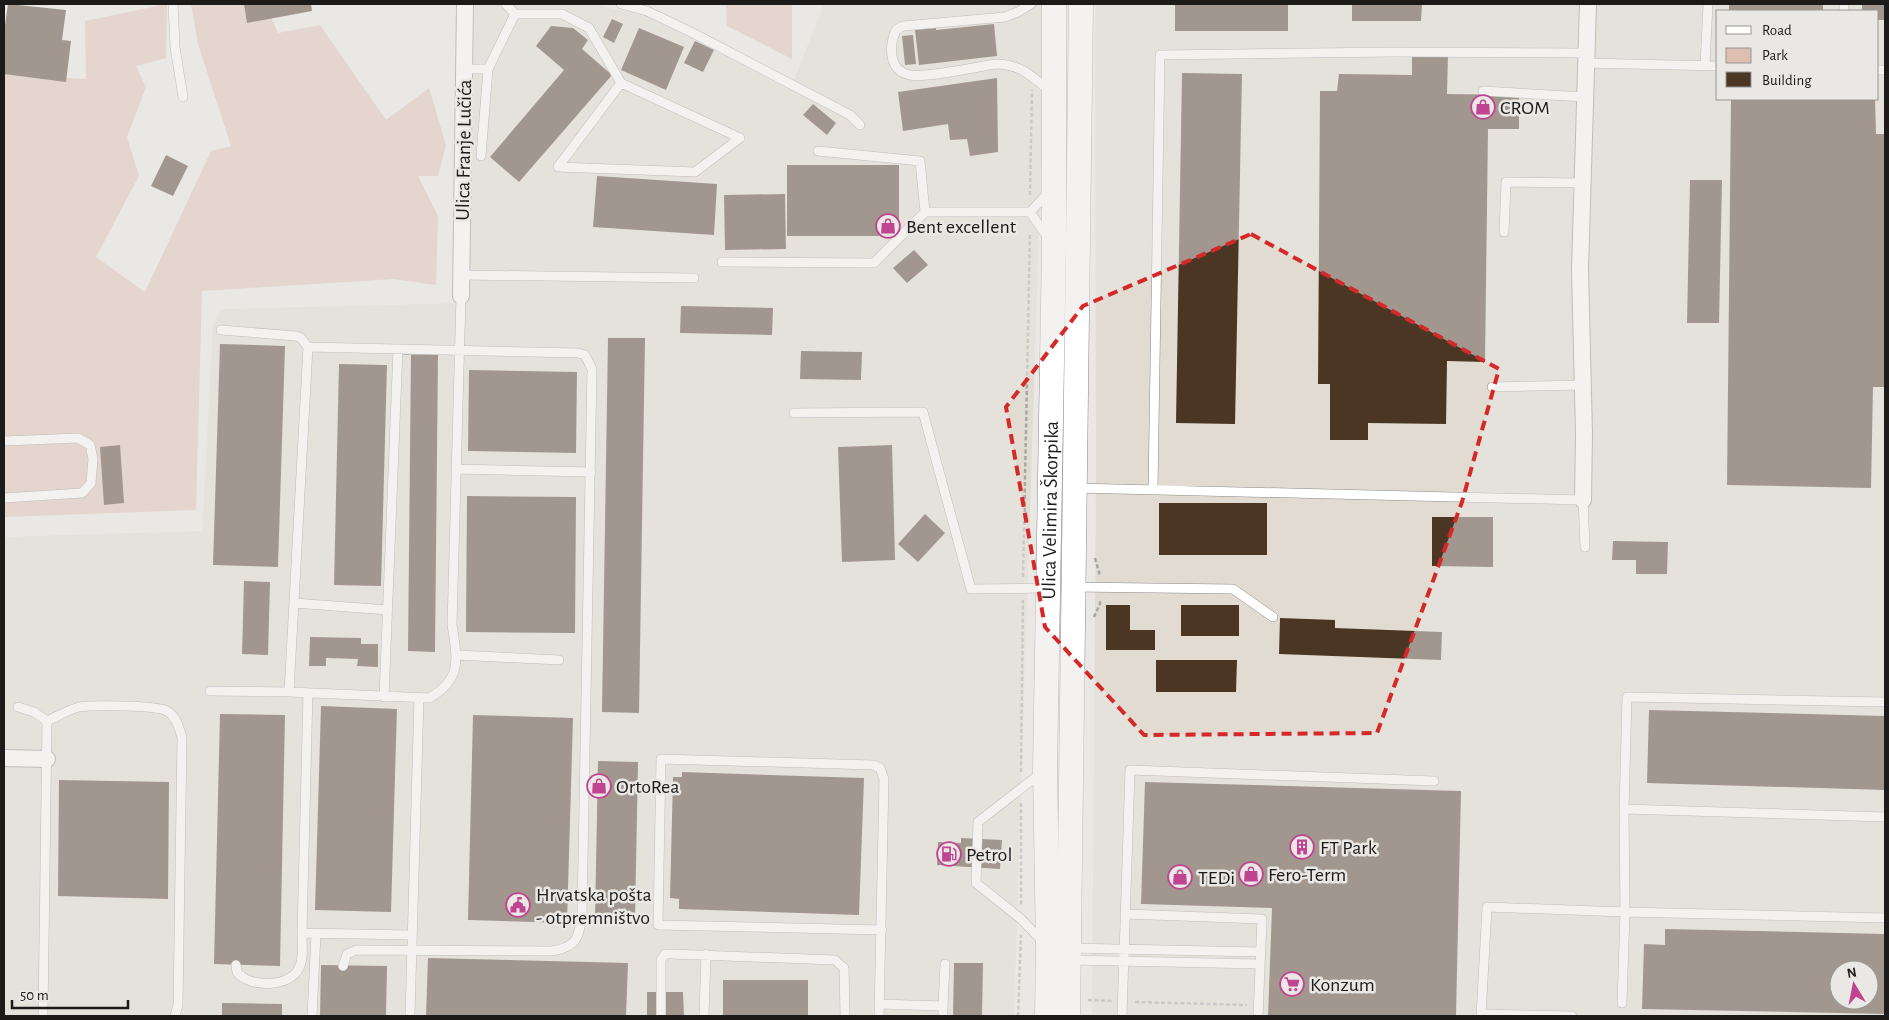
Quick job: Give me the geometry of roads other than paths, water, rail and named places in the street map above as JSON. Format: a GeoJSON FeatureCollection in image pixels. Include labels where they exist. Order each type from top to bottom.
{"type":"FeatureCollection","features":[{"type":"Feature","properties":{"kind":"main road","name":"Ulica Velimira Škorpika"},"geometry":{"type":"LineString","coordinates":[[1054,4],[1054,246],[1045,770],[1068,1016]]}},
{"type":"Feature","properties":{"kind":"main road","name":"Ulica Velimira Škorpika"},"geometry":{"type":"LineString","coordinates":[[1046,1016],[1062,952],[1074,587],[1081,4]]}},
{"type":"Feature","properties":{"kind":"street","name":"Ulica Franje Lučića"},"geometry":{"type":"LineString","coordinates":[[461,296],[465,4]]}},
{"type":"Feature","properties":{"kind":"street"},"geometry":{"type":"LineString","coordinates":[[1583,500],[1580,269],[1588,4]]}},
{"type":"Feature","properties":{"kind":"street"},"geometry":{"type":"LineString","coordinates":[[4,758],[47,759]]}},
{"type":"Feature","properties":{"kind":"lane"},"geometry":{"type":"LineString","coordinates":[[173,4],[175,47],[183,97]]}},
{"type":"Feature","properties":{"kind":"lane"},"geometry":{"type":"LineString","coordinates":[[506,4],[515,14],[562,14],[589,28],[621,84],[740,138],[695,172],[558,167],[621,84]]}},
{"type":"Feature","properties":{"kind":"lane"},"geometry":{"type":"LineString","coordinates":[[621,4],[646,11],[692,32],[850,115],[860,125]]}},
{"type":"Feature","properties":{"kind":"lane"},"geometry":{"type":"LineString","coordinates":[[1031,4],[1005,17],[903,26],[896,30],[891,47],[892,58],[894,65],[901,72],[922,76],[996,64],[1007,64],[1017,67],[1033,77],[1054,94]]}},
{"type":"Feature","properties":{"kind":"lane"},"geometry":{"type":"LineString","coordinates":[[1705,65],[1708,4]]}},
{"type":"Feature","properties":{"kind":"lane"},"geometry":{"type":"LineString","coordinates":[[482,156],[488,69],[515,14]]}},
{"type":"Feature","properties":{"kind":"lane"},"geometry":{"type":"LineString","coordinates":[[1153,490],[1160,55],[1392,52],[1585,58],[1716,66]]}},
{"type":"Feature","properties":{"kind":"lane"},"geometry":{"type":"LineString","coordinates":[[464,69],[488,69]]}},
{"type":"Feature","properties":{"kind":"lane"},"geometry":{"type":"LineString","coordinates":[[1482,91],[1584,96]]}},
{"type":"Feature","properties":{"kind":"lane"},"geometry":{"type":"LineString","coordinates":[[818,152],[920,160],[925,212]]}},
{"type":"Feature","properties":{"kind":"lane"},"geometry":{"type":"LineString","coordinates":[[1504,232],[1506,182],[1582,183]]}},
{"type":"Feature","properties":{"kind":"lane"},"geometry":{"type":"LineString","coordinates":[[722,262],[874,263],[925,212],[1030,212],[1053,188]]}},
{"type":"Feature","properties":{"kind":"lane"},"geometry":{"type":"LineString","coordinates":[[1030,212],[1054,246]]}},
{"type":"Feature","properties":{"kind":"lane"},"geometry":{"type":"LineString","coordinates":[[461,275],[694,278]]}},
{"type":"Feature","properties":{"kind":"lane"},"geometry":{"type":"LineString","coordinates":[[210,691],[289,692],[429,698],[440,692],[456,672],[452,625],[461,296]]}},
{"type":"Feature","properties":{"kind":"lane"},"geometry":{"type":"LineString","coordinates":[[221,330],[296,336],[301,338],[308,347],[289,692]]}},
{"type":"Feature","properties":{"kind":"lane"},"geometry":{"type":"LineString","coordinates":[[308,347],[578,353],[585,355],[592,369],[583,904],[580,934],[573,944],[552,951],[356,950],[348,954],[343,966]]}},
{"type":"Feature","properties":{"kind":"lane"},"geometry":{"type":"LineString","coordinates":[[384,697],[398,349]]}},
{"type":"Feature","properties":{"kind":"lane"},"geometry":{"type":"LineString","coordinates":[[1492,387],[1583,386]]}},
{"type":"Feature","properties":{"kind":"lane"},"geometry":{"type":"LineString","coordinates":[[794,413],[923,412],[971,589],[1048,588]]}},
{"type":"Feature","properties":{"kind":"lane"},"geometry":{"type":"LineString","coordinates":[[4,440],[78,438],[90,445],[94,459],[90,483],[82,493],[4,498]]}},
{"type":"Feature","properties":{"kind":"lane"},"geometry":{"type":"LineString","coordinates":[[456,469],[590,472]]}},
{"type":"Feature","properties":{"kind":"lane"},"geometry":{"type":"LineString","coordinates":[[1075,488],[1583,500],[1584,547]]}},
{"type":"Feature","properties":{"kind":"lane"},"geometry":{"type":"LineString","coordinates":[[1074,587],[1233,589],[1273,617]]}},
{"type":"Feature","properties":{"kind":"lane"},"geometry":{"type":"LineString","coordinates":[[294,603],[388,610]]}},
{"type":"Feature","properties":{"kind":"lane"},"geometry":{"type":"LineString","coordinates":[[456,655],[560,660]]}},
{"type":"Feature","properties":{"kind":"lane"},"geometry":{"type":"LineString","coordinates":[[236,965],[237,972],[248,981],[260,983],[283,981],[294,977],[300,967],[308,693]]}},
{"type":"Feature","properties":{"kind":"lane"},"geometry":{"type":"LineString","coordinates":[[1622,1003],[1625,912],[1624,809],[1627,697],[1885,702]]}},
{"type":"Feature","properties":{"kind":"lane"},"geometry":{"type":"LineString","coordinates":[[410,1016],[419,698]]}},
{"type":"Feature","properties":{"kind":"lane"},"geometry":{"type":"LineString","coordinates":[[18,707],[34,712],[47,721]]}},
{"type":"Feature","properties":{"kind":"lane"},"geometry":{"type":"LineString","coordinates":[[47,721],[69,710],[82,707],[154,707],[168,712],[177,721],[182,738],[178,996],[176,1016]]}},
{"type":"Feature","properties":{"kind":"lane"},"geometry":{"type":"LineString","coordinates":[[42,1016],[47,721]]}},
{"type":"Feature","properties":{"kind":"lane"},"geometry":{"type":"LineString","coordinates":[[879,1016],[882,930],[884,779],[880,768],[873,765],[661,758],[658,925],[882,930]]}},
{"type":"Feature","properties":{"kind":"lane"},"geometry":{"type":"LineString","coordinates":[[1045,770],[978,822],[976,883],[1062,952],[1124,961],[1260,964]]}},
{"type":"Feature","properties":{"kind":"lane"},"geometry":{"type":"LineString","coordinates":[[1122,1016],[1130,770],[1434,782]]}},
{"type":"Feature","properties":{"kind":"lane"},"geometry":{"type":"LineString","coordinates":[[1624,809],[1885,818]]}},
{"type":"Feature","properties":{"kind":"lane"},"geometry":{"type":"LineString","coordinates":[[1572,1016],[1481,1015],[1487,907],[1885,918]]}},
{"type":"Feature","properties":{"kind":"lane"},"geometry":{"type":"LineString","coordinates":[[1125,914],[1262,919],[1258,1016]]}},
{"type":"Feature","properties":{"kind":"lane"},"geometry":{"type":"LineString","coordinates":[[302,933],[412,935]]}},
{"type":"Feature","properties":{"kind":"lane"},"geometry":{"type":"LineString","coordinates":[[312,1016],[316,934]]}},
{"type":"Feature","properties":{"kind":"lane"},"geometry":{"type":"LineString","coordinates":[[1062,952],[1124,948],[1260,952]]}},
{"type":"Feature","properties":{"kind":"lane"},"geometry":{"type":"LineString","coordinates":[[661,1016],[661,960],[665,954],[835,960],[844,968],[845,1016]]}},
{"type":"Feature","properties":{"kind":"lane"},"geometry":{"type":"LineString","coordinates":[[704,1016],[706,954]]}},
{"type":"Feature","properties":{"kind":"lane"},"geometry":{"type":"LineString","coordinates":[[943,1016],[945,964]]}},
{"type":"Feature","properties":{"kind":"lane"},"geometry":{"type":"LineString","coordinates":[[880,1004],[943,1006]]}},
{"type":"Feature","properties":{"kind":"place","name":"CROM"},"geometry":{"type":"Point","coordinates":[1483,107]}},
{"type":"Feature","properties":{"kind":"place","name":"Bent excellent"},"geometry":{"type":"Point","coordinates":[888,226]}},
{"type":"Feature","properties":{"kind":"place","name":"OrtoRea"},"geometry":{"type":"Point","coordinates":[599,786]}},
{"type":"Feature","properties":{"kind":"place","name":"FT Park"},"geometry":{"type":"Point","coordinates":[1302,847]}},
{"type":"Feature","properties":{"kind":"place","name":"Petrol"},"geometry":{"type":"Point","coordinates":[949,854]}},
{"type":"Feature","properties":{"kind":"place","name":"Fero-Term"},"geometry":{"type":"Point","coordinates":[1251,874]}},
{"type":"Feature","properties":{"kind":"place","name":"TEDi"},"geometry":{"type":"Point","coordinates":[1180,877]}},
{"type":"Feature","properties":{"kind":"place","name":"Hrvatska pošta - otpremništvo"},"geometry":{"type":"Point","coordinates":[518,905]}},
{"type":"Feature","properties":{"kind":"place","name":"Konzum"},"geometry":{"type":"Point","coordinates":[1292,984]}}]}
